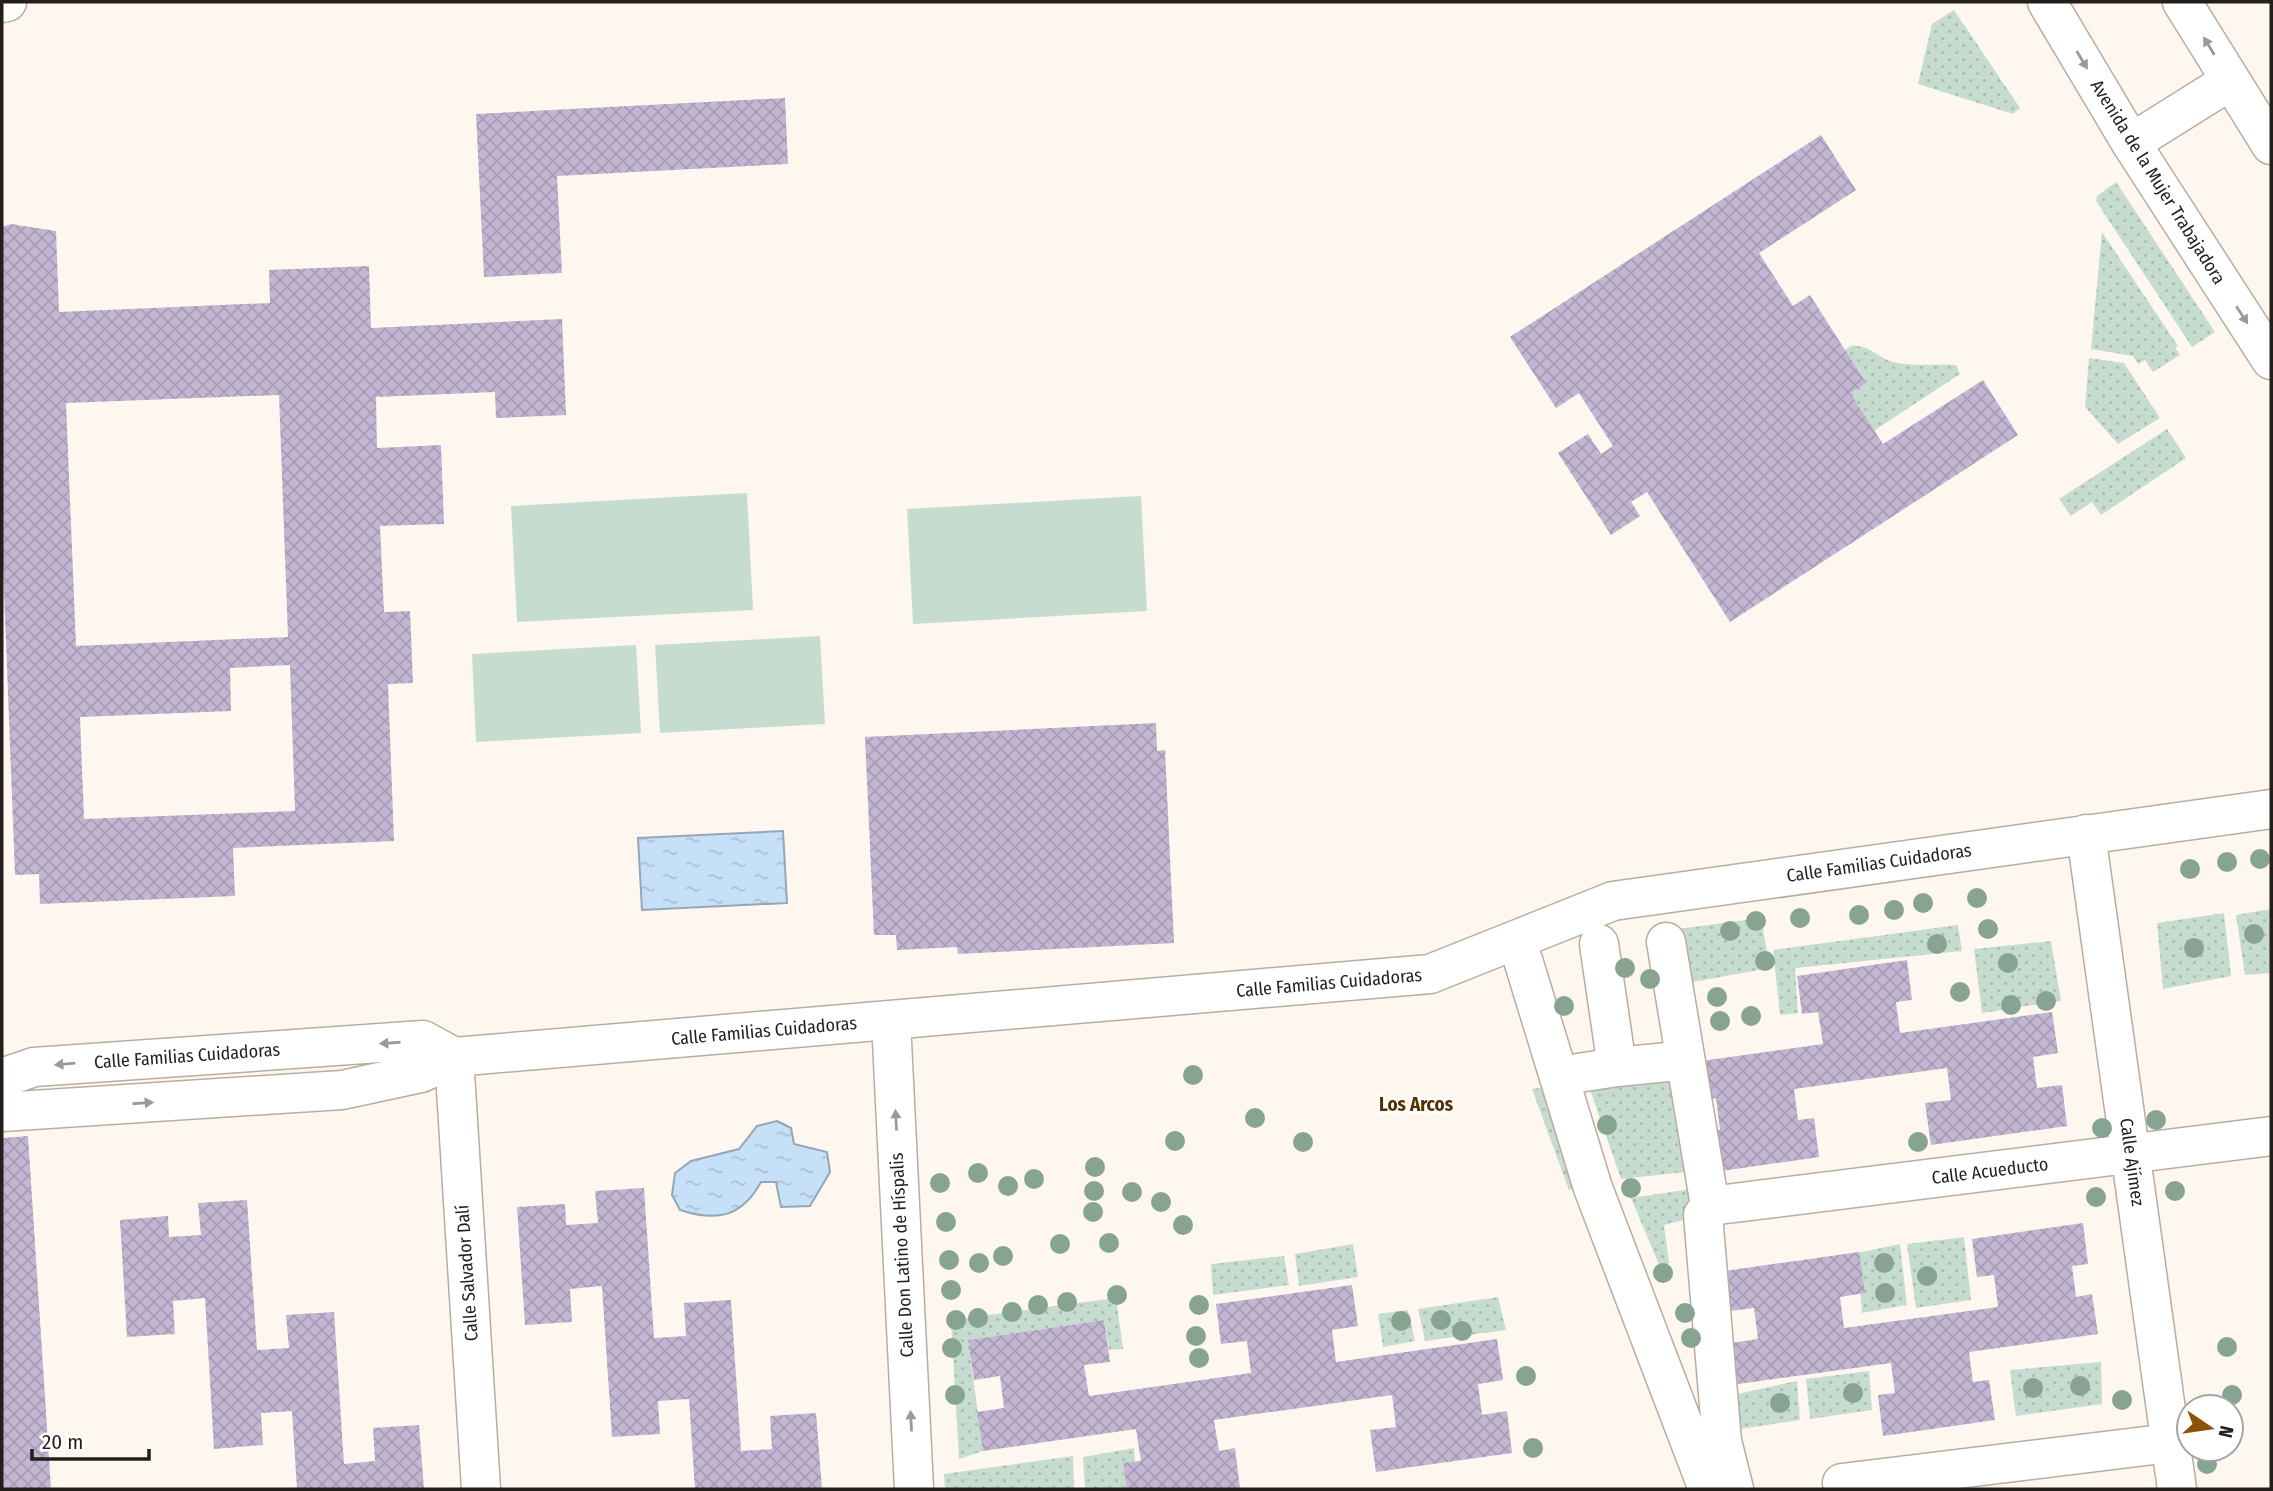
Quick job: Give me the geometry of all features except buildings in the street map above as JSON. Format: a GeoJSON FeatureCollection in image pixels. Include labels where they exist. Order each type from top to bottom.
{"type":"FeatureCollection","features":[{"type":"Feature","properties":{"kind":"street"},"geometry":{"type":"LineString","coordinates":[[2,3],[7,2]]}},
{"type":"Feature","properties":{"kind":"street","name":"Avenida de la Mujer Trabajadora"},"geometry":{"type":"LineString","coordinates":[[2047,2],[2131,143],[2271,360]]}},
{"type":"Feature","properties":{"kind":"street"},"geometry":{"type":"LineString","coordinates":[[2182,2],[2271,145]]}},
{"type":"Feature","properties":{"kind":"street"},"geometry":{"type":"LineString","coordinates":[[2131,143],[2230,81]]}},
{"type":"Feature","properties":{"kind":"street","name":"Calle Familias Cuidadoras"},"geometry":{"type":"LineString","coordinates":[[2,1112],[342,1090],[421,1073],[454,1057],[1430,974],[1612,901],[2271,809]]}},
{"type":"Feature","properties":{"kind":"street","name":"Calle Ajímez"},"geometry":{"type":"LineString","coordinates":[[2086,834],[2177,1489]]}},
{"type":"Feature","properties":{"kind":"street"},"geometry":{"type":"LineString","coordinates":[[1665,942],[1707,1211],[1723,1441],[1734,1489]]}},
{"type":"Feature","properties":{"kind":"street"},"geometry":{"type":"LineString","coordinates":[[1599,944],[1617,1067]]}},
{"type":"Feature","properties":{"kind":"street"},"geometry":{"type":"LineString","coordinates":[[1523,960],[1593,1188],[1708,1489]]}},
{"type":"Feature","properties":{"kind":"street","name":"Calle Don Latino de Híspalis"},"geometry":{"type":"LineString","coordinates":[[891,1021],[914,1489]]}},
{"type":"Feature","properties":{"kind":"street","name":"Calle Familias Cuidadoras"},"geometry":{"type":"LineString","coordinates":[[2,1078],[34,1067],[423,1041],[454,1057]]}},
{"type":"Feature","properties":{"kind":"street","name":"Calle Salvador Dalí"},"geometry":{"type":"LineString","coordinates":[[454,1057],[481,1489]]}},
{"type":"Feature","properties":{"kind":"street"},"geometry":{"type":"LineString","coordinates":[[1559,1076],[1668,1062]]}},
{"type":"Feature","properties":{"kind":"street","name":"Calle Acueducto"},"geometry":{"type":"LineString","coordinates":[[1707,1211],[2271,1136]]}},
{"type":"Feature","properties":{"kind":"street"},"geometry":{"type":"LineString","coordinates":[[1842,1483],[2170,1443]]}},
{"type":"Feature","properties":{"kind":"green space"},"geometry":{"type":"Polygon","coordinates":[[[1954,10],[2020,108],[2013,114],[1918,84],[1932,24],[1954,10]]]}},
{"type":"Feature","properties":{"kind":"green space"},"geometry":{"type":"Polygon","coordinates":[[[2116,182],[2215,332],[2192,347],[2096,201],[2097,196],[2116,182]]]}},
{"type":"Feature","properties":{"kind":"green space"},"geometry":{"type":"Polygon","coordinates":[[[2102,232],[2178,346],[2175,348],[2180,355],[2153,372],[2145,360],[2138,364],[2133,356],[2091,349],[2102,232]]]}},
{"type":"Feature","properties":{"kind":"green space"},"geometry":{"type":"Polygon","coordinates":[[[1851,346],[1866,348],[1895,362],[1912,365],[1956,365],[1960,374],[1866,436],[1839,394],[1838,354],[1851,346]]]}},
{"type":"Feature","properties":{"kind":"green space"},"geometry":{"type":"Polygon","coordinates":[[[2089,358],[2124,363],[2160,418],[2118,444],[2085,407],[2089,358]]]}},
{"type":"Feature","properties":{"kind":"green space"},"geometry":{"type":"Polygon","coordinates":[[[2167,429],[2186,458],[2101,515],[2092,502],[2071,516],[2059,499],[2167,429]]]}},
{"type":"Feature","properties":{"kind":"green space"},"geometry":{"type":"Polygon","coordinates":[[[747,493],[753,610],[517,622],[511,506],[747,493]]]}},
{"type":"Feature","properties":{"kind":"green space"},"geometry":{"type":"Polygon","coordinates":[[[1141,496],[1147,611],[913,624],[907,509],[1141,496]]]}},
{"type":"Feature","properties":{"kind":"green space"},"geometry":{"type":"Polygon","coordinates":[[[820,636],[825,724],[660,733],[655,645],[820,636]]]}},
{"type":"Feature","properties":{"kind":"green space"},"geometry":{"type":"Polygon","coordinates":[[[636,645],[641,733],[476,742],[472,654],[636,645]]]}},
{"type":"Feature","properties":{"kind":"green space"},"geometry":{"type":"Polygon","coordinates":[[[2271,909],[2271,973],[2245,975],[2236,915],[2271,909]]]}},
{"type":"Feature","properties":{"kind":"green space"},"geometry":{"type":"Polygon","coordinates":[[[2224,913],[2231,976],[2163,989],[2157,923],[2224,913]]]}},
{"type":"Feature","properties":{"kind":"green space"},"geometry":{"type":"Polygon","coordinates":[[[1761,918],[1770,968],[1671,986],[1663,931],[1761,918]]]}},
{"type":"Feature","properties":{"kind":"green space"},"geometry":{"type":"Polygon","coordinates":[[[1958,925],[1962,951],[1795,968],[1798,1013],[1780,1015],[1773,950],[1958,925]]]}},
{"type":"Feature","properties":{"kind":"green space"},"geometry":{"type":"Polygon","coordinates":[[[2051,941],[2061,1001],[1982,1013],[1974,949],[2051,941]]]}},
{"type":"Feature","properties":{"kind":"green space"},"geometry":{"type":"Polygon","coordinates":[[[1686,1066],[1704,1170],[1621,1179],[1587,1081],[1686,1066]]]}},
{"type":"Feature","properties":{"kind":"green space"},"geometry":{"type":"Polygon","coordinates":[[[1570,1083],[1578,1187],[1569,1190],[1532,1089],[1570,1083]]]}},
{"type":"Feature","properties":{"kind":"green space"},"geometry":{"type":"Polygon","coordinates":[[[1698,1188],[1703,1215],[1664,1225],[1669,1263],[1660,1267],[1631,1198],[1698,1188]]]}},
{"type":"Feature","properties":{"kind":"green space"},"geometry":{"type":"Polygon","coordinates":[[[1964,1237],[1971,1300],[1916,1308],[1907,1244],[1964,1237]]]}},
{"type":"Feature","properties":{"kind":"green space"},"geometry":{"type":"Polygon","coordinates":[[[1353,1244],[1358,1277],[1299,1286],[1295,1254],[1353,1244]]]}},
{"type":"Feature","properties":{"kind":"green space"},"geometry":{"type":"Polygon","coordinates":[[[1900,1244],[1907,1305],[1862,1313],[1857,1253],[1900,1244]]]}},
{"type":"Feature","properties":{"kind":"green space"},"geometry":{"type":"Polygon","coordinates":[[[1284,1256],[1289,1285],[1213,1295],[1211,1264],[1284,1256]]]}},
{"type":"Feature","properties":{"kind":"green space"},"geometry":{"type":"Polygon","coordinates":[[[1498,1297],[1506,1330],[1425,1341],[1418,1309],[1498,1297]]]}},
{"type":"Feature","properties":{"kind":"green space"},"geometry":{"type":"Polygon","coordinates":[[[1116,1298],[1123,1349],[1109,1350],[1104,1320],[968,1340],[983,1451],[959,1459],[951,1320],[1116,1298]]]}},
{"type":"Feature","properties":{"kind":"green space"},"geometry":{"type":"Polygon","coordinates":[[[1408,1310],[1415,1341],[1383,1347],[1378,1314],[1408,1310]]]}},
{"type":"Feature","properties":{"kind":"green space"},"geometry":{"type":"Polygon","coordinates":[[[2101,1362],[2102,1404],[2016,1416],[2010,1370],[2101,1362]]]}},
{"type":"Feature","properties":{"kind":"green space"},"geometry":{"type":"Polygon","coordinates":[[[1869,1371],[1872,1410],[1810,1419],[1806,1379],[1869,1371]]]}},
{"type":"Feature","properties":{"kind":"green space"},"geometry":{"type":"Polygon","coordinates":[[[1797,1381],[1800,1420],[1740,1429],[1737,1394],[1797,1381]]]}},
{"type":"Feature","properties":{"kind":"green space"},"geometry":{"type":"Polygon","coordinates":[[[1134,1448],[1135,1462],[1123,1464],[1127,1489],[1085,1489],[1083,1457],[1134,1448]]]}},
{"type":"Feature","properties":{"kind":"green space"},"geometry":{"type":"Polygon","coordinates":[[[1073,1456],[1074,1489],[945,1489],[944,1474],[1073,1456]]]}},
{"type":"Feature","properties":{"kind":"water"},"geometry":{"type":"Polygon","coordinates":[[[783,831],[787,903],[642,910],[638,838],[783,831]]]}},
{"type":"Feature","properties":{"kind":"water"},"geometry":{"type":"Polygon","coordinates":[[[777,1121],[791,1128],[794,1144],[827,1152],[830,1172],[810,1206],[781,1207],[776,1182],[761,1182],[746,1203],[727,1214],[706,1216],[680,1210],[672,1195],[675,1173],[691,1161],[739,1149],[757,1126],[777,1121]]]}},
{"type":"Feature","properties":{"kind":"district","name":"Los Arcos"},"geometry":{"type":"Point","coordinates":[1416,1104]}}]}
